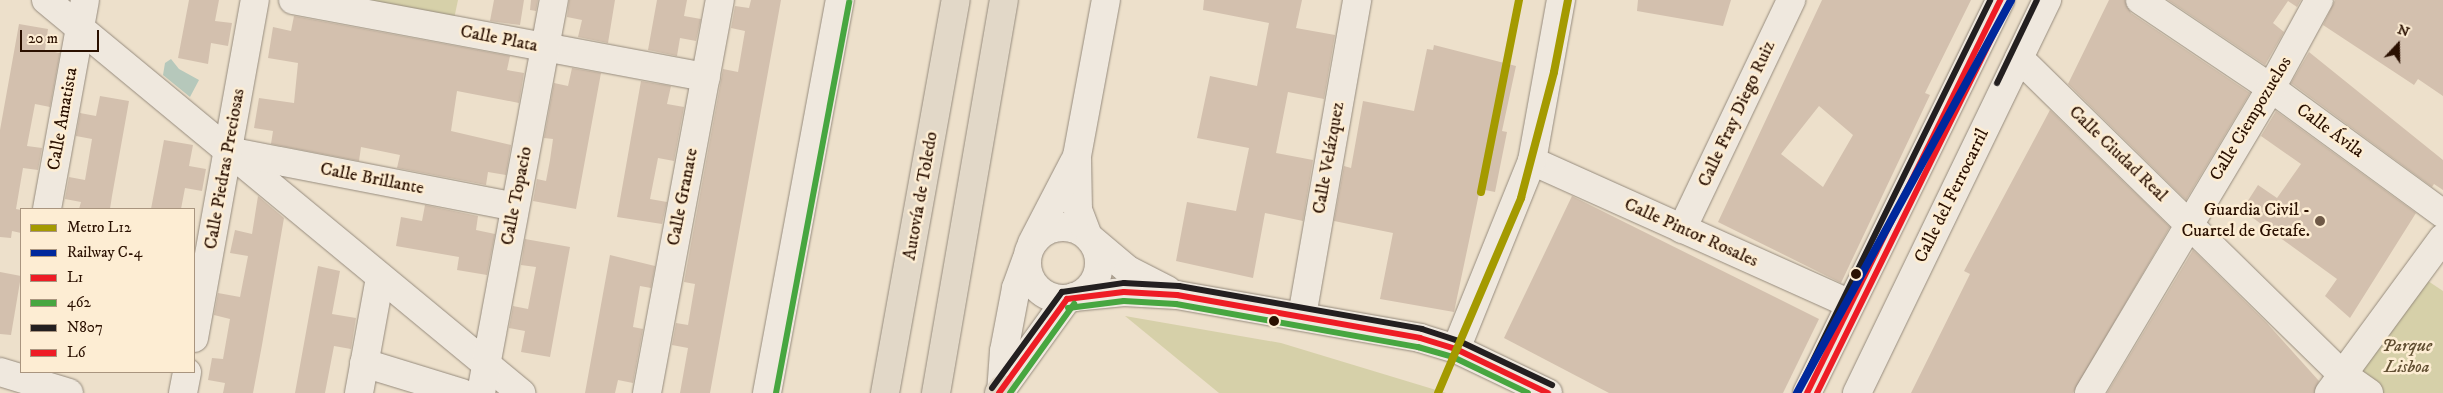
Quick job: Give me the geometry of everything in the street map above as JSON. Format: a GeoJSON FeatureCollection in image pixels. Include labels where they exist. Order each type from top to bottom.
{"type":"FeatureCollection","features":[{"type":"Feature","properties":{"kind":"highway","name":"Autovía de Toledo"},"geometry":{"type":"LineString","coordinates":[[885,393],[956,0]]}},
{"type":"Feature","properties":{"kind":"highway"},"geometry":{"type":"LineString","coordinates":[[936,393],[1004,0]]}},
{"type":"Feature","properties":{"kind":"street"},"geometry":{"type":"LineString","coordinates":[[46,0],[521,393]]}},
{"type":"Feature","properties":{"kind":"street","name":"Calle Amatista"},"geometry":{"type":"LineString","coordinates":[[47,208],[85,0]]}},
{"type":"Feature","properties":{"kind":"street","name":"Calle Piedras Preciosas"},"geometry":{"type":"LineString","coordinates":[[195,333],[255,0]]}},
{"type":"Feature","properties":{"kind":"street","name":"Calle Plata"},"geometry":{"type":"LineString","coordinates":[[293,0],[706,77]]}},
{"type":"Feature","properties":{"kind":"street","name":"Calle Topacio"},"geometry":{"type":"LineString","coordinates":[[481,393],[554,0]]}},
{"type":"Feature","properties":{"kind":"street","name":"Calle Granate"},"geometry":{"type":"LineString","coordinates":[[647,393],[720,0]]}},
{"type":"Feature","properties":{"kind":"street"},"geometry":{"type":"LineString","coordinates":[[767,393],[840,0]]}},
{"type":"Feature","properties":{"kind":"street"},"geometry":{"type":"LineString","coordinates":[[1001,392],[1071,298],[1086,291],[1098,273],[1098,254],[1078,210],[1077,156],[1106,0]]}},
{"type":"Feature","properties":{"kind":"street","name":"Calle Velázquez"},"geometry":{"type":"LineString","coordinates":[[1302,316],[1356,0]]}},
{"type":"Feature","properties":{"kind":"street"},"geometry":{"type":"LineString","coordinates":[[1456,349],[1532,161],[1562,0]]}},
{"type":"Feature","properties":{"kind":"street","name":"Calle Fray Diego Ruiz"},"geometry":{"type":"LineString","coordinates":[[1682,229],[1791,0]]}},
{"type":"Feature","properties":{"kind":"street"},"geometry":{"type":"LineString","coordinates":[[1807,393],[2000,0]]}},
{"type":"Feature","properties":{"kind":"street","name":"Calle del Ferrocarril"},"geometry":{"type":"LineString","coordinates":[[1857,393],[2047,0]]}},
{"type":"Feature","properties":{"kind":"street","name":"Calle Ávila"},"geometry":{"type":"LineString","coordinates":[[2140,0],[2271,88],[2443,214]]}},
{"type":"Feature","properties":{"kind":"street","name":"Calle Ciempozuelos"},"geometry":{"type":"LineString","coordinates":[[2089,393],[2189,222],[2271,88],[2319,0]]}},
{"type":"Feature","properties":{"kind":"street","name":"Calle Ciudad Real"},"geometry":{"type":"LineString","coordinates":[[2019,58],[2189,222],[2335,383],[2368,393]]}},
{"type":"Feature","properties":{"kind":"street","name":"Calle Brillante"},"geometry":{"type":"LineString","coordinates":[[229,152],[515,207]]}},
{"type":"Feature","properties":{"kind":"street"},"geometry":{"type":"LineString","coordinates":[[1001,392],[1002,360],[1016,288],[1028,253],[1077,156]]}},
{"type":"Feature","properties":{"kind":"street","name":"Calle Pintor Rosales"},"geometry":{"type":"LineString","coordinates":[[1532,161],[1850,304]]}},
{"type":"Feature","properties":{"kind":"street"},"geometry":{"type":"LineString","coordinates":[[1177,295],[1148,282],[1079,230],[1062,226],[1044,231],[1028,253],[1034,285],[1048,296],[1071,298],[1124,292],[1177,295],[1420,338],[1456,349],[1548,393]]}},
{"type":"Feature","properties":{"kind":"street"},"geometry":{"type":"LineString","coordinates":[[2335,383],[2438,253]]}},
{"type":"Feature","properties":{"kind":"street"},"geometry":{"type":"LineString","coordinates":[[359,393],[380,277]]}},
{"type":"Feature","properties":{"kind":"street"},"geometry":{"type":"LineString","coordinates":[[364,363],[462,393]]}},
{"type":"Feature","properties":{"kind":"street"},"geometry":{"type":"LineString","coordinates":[[0,372],[69,393]]}},
{"type":"Feature","properties":{"kind":"street"},"geometry":{"type":"LineString","coordinates":[[183,393],[187,373]]}},
{"type":"Feature","properties":{"kind":"green space"},"geometry":{"type":"Polygon","coordinates":[[[351,0],[458,0],[454,19],[351,0]]]}},
{"type":"Feature","properties":{"kind":"green space","name":"Parque Lisboa"},"geometry":{"type":"Polygon","coordinates":[[[2422,277],[2443,291],[2443,393],[2369,393],[2348,378],[2422,277]]]}},
{"type":"Feature","properties":{"kind":"green space"},"geometry":{"type":"Polygon","coordinates":[[[1125,316],[1281,343],[1446,393],[1219,393],[1125,316]]]}},
{"type":"Feature","properties":{"kind":"shaded area"},"geometry":{"type":"Polygon","coordinates":[[[171,59],[179,69],[199,80],[190,97],[163,75],[165,63],[171,59]]]}},
{"type":"Feature","properties":{"kind":"building"},"geometry":{"type":"Polygon","coordinates":[[[189,0],[219,0],[215,21],[232,23],[228,46],[211,43],[208,64],[178,58],[189,0]]]}},
{"type":"Feature","properties":{"kind":"building"},"geometry":{"type":"Polygon","coordinates":[[[494,0],[524,0],[520,25],[490,21],[494,0]]]}},
{"type":"Feature","properties":{"kind":"building"},"geometry":{"type":"Polygon","coordinates":[[[531,0],[538,0],[536,11],[530,10],[531,0]]]}},
{"type":"Feature","properties":{"kind":"building"},"geometry":{"type":"Polygon","coordinates":[[[569,0],[615,0],[608,43],[578,37],[582,20],[567,17],[569,0]]]}},
{"type":"Feature","properties":{"kind":"building"},"geometry":{"type":"Polygon","coordinates":[[[657,0],[687,0],[684,16],[701,19],[696,41],[680,38],[677,56],[648,50],[657,0]]]}},
{"type":"Feature","properties":{"kind":"building"},"geometry":{"type":"Polygon","coordinates":[[[751,0],[781,0],[710,393],[680,393],[688,348],[672,345],[676,323],[688,325],[695,284],[684,282],[723,69],[738,72],[745,31],[731,28],[735,6],[749,8],[751,0]]]}},
{"type":"Feature","properties":{"kind":"building"},"geometry":{"type":"Polygon","coordinates":[[[1204,0],[1302,0],[1296,28],[1335,35],[1324,99],[1288,92],[1276,153],[1313,160],[1303,221],[1265,213],[1253,278],[1176,261],[1187,202],[1236,211],[1249,148],[1197,138],[1210,76],[1257,86],[1269,23],[1203,10],[1204,0]]]}},
{"type":"Feature","properties":{"kind":"building"},"geometry":{"type":"Polygon","coordinates":[[[1638,0],[1731,0],[1723,26],[1637,11],[1638,0]]]}},
{"type":"Feature","properties":{"kind":"building"},"geometry":{"type":"Polygon","coordinates":[[[1822,0],[1971,0],[1925,93],[1930,95],[1841,283],[1718,222],[1822,0]],[[1819,106],[1781,154],[1823,187],[1853,135],[1819,106]]]}},
{"type":"Feature","properties":{"kind":"building"},"geometry":{"type":"Polygon","coordinates":[[[2109,0],[2125,0],[2131,13],[2250,93],[2186,200],[2068,84],[2109,0]]]}},
{"type":"Feature","properties":{"kind":"building"},"geometry":{"type":"Polygon","coordinates":[[[2168,0],[2301,0],[2297,7],[2288,1],[2273,23],[2284,32],[2265,65],[2168,0]]]}},
{"type":"Feature","properties":{"kind":"building"},"geometry":{"type":"Polygon","coordinates":[[[2335,0],[2443,0],[2443,96],[2418,79],[2414,85],[2323,25],[2335,0]]]}},
{"type":"Feature","properties":{"kind":"building"},"geometry":{"type":"Polygon","coordinates":[[[294,16],[510,56],[507,70],[524,73],[519,103],[457,91],[451,131],[511,145],[506,175],[488,172],[486,185],[397,168],[400,155],[361,147],[359,161],[271,144],[273,131],[254,128],[259,98],[294,103],[298,63],[268,58],[273,27],[291,31],[294,16]]]}},
{"type":"Feature","properties":{"kind":"building"},"geometry":{"type":"Polygon","coordinates":[[[19,24],[48,29],[45,50],[60,53],[50,107],[35,104],[27,146],[42,148],[38,170],[23,168],[16,209],[20,210],[20,233],[12,231],[11,238],[0,237],[0,130],[19,24]]]}},
{"type":"Feature","properties":{"kind":"building"},"geometry":{"type":"Polygon","coordinates":[[[1434,45],[1516,66],[1502,131],[1507,132],[1495,192],[1480,189],[1454,312],[1380,299],[1393,233],[1334,221],[1344,166],[1351,168],[1363,101],[1414,111],[1427,49],[1433,50],[1434,45]]]}},
{"type":"Feature","properties":{"kind":"building"},"geometry":{"type":"Polygon","coordinates":[[[2309,52],[2443,160],[2443,190],[2434,184],[2432,187],[2291,83],[2309,52]]]}},
{"type":"Feature","properties":{"kind":"building"},"geometry":{"type":"Polygon","coordinates":[[[572,68],[601,73],[576,209],[533,201],[537,179],[546,181],[550,160],[553,139],[544,138],[554,83],[568,86],[572,68]]]}},
{"type":"Feature","properties":{"kind":"building"},"geometry":{"type":"Polygon","coordinates":[[[641,81],[671,86],[667,104],[684,107],[674,161],[658,158],[650,199],[667,202],[662,224],[617,217],[641,81]]]}},
{"type":"Feature","properties":{"kind":"building"},"geometry":{"type":"Polygon","coordinates":[[[100,96],[129,101],[110,208],[79,208],[81,202],[65,199],[69,177],[85,180],[92,139],[76,136],[80,113],[96,116],[100,96]]]}},
{"type":"Feature","properties":{"kind":"building"},"geometry":{"type":"Polygon","coordinates":[[[2050,110],[2170,227],[2073,393],[1911,393],[1970,274],[1964,271],[2050,110]]]}},
{"type":"Feature","properties":{"kind":"building"},"geometry":{"type":"Polygon","coordinates":[[[2276,111],[2416,213],[2350,318],[2325,296],[2337,279],[2242,210],[2258,185],[2277,198],[2301,164],[2261,136],[2276,111]]]}},
{"type":"Feature","properties":{"kind":"building"},"geometry":{"type":"Polygon","coordinates":[[[164,140],[193,145],[189,166],[206,169],[202,191],[185,188],[181,208],[151,208],[164,140]]]}},
{"type":"Feature","properties":{"kind":"building"},"geometry":{"type":"Polygon","coordinates":[[[258,196],[284,218],[262,345],[253,393],[223,393],[225,383],[208,380],[212,358],[223,359],[230,319],[214,315],[218,293],[240,297],[248,256],[230,253],[235,230],[252,234],[258,196]]]}},
{"type":"Feature","properties":{"kind":"building"},"geometry":{"type":"Polygon","coordinates":[[[1572,196],[1819,319],[1783,393],[1609,393],[1504,338],[1572,196]]]}},
{"type":"Feature","properties":{"kind":"building"},"geometry":{"type":"Polygon","coordinates":[[[425,205],[478,216],[476,230],[495,234],[487,275],[457,270],[459,257],[396,246],[401,217],[422,221],[425,205]]]}},
{"type":"Feature","properties":{"kind":"building"},"geometry":{"type":"Polygon","coordinates":[[[525,239],[570,247],[550,357],[521,352],[525,331],[509,328],[513,306],[528,309],[536,267],[521,265],[525,239]]]}},
{"type":"Feature","properties":{"kind":"building"},"geometry":{"type":"Polygon","coordinates":[[[2193,250],[2266,322],[2319,381],[2314,393],[2107,393],[2193,250]]]}},
{"type":"Feature","properties":{"kind":"building"},"geometry":{"type":"Polygon","coordinates":[[[610,255],[655,266],[651,288],[640,286],[633,327],[643,329],[633,383],[618,380],[615,393],[585,393],[610,255]]]}},
{"type":"Feature","properties":{"kind":"building"},"geometry":{"type":"Polygon","coordinates":[[[318,266],[340,271],[332,314],[356,318],[351,349],[334,346],[325,393],[295,393],[318,266]]]}},
{"type":"Feature","properties":{"kind":"building"},"geometry":{"type":"Polygon","coordinates":[[[0,272],[20,276],[20,282],[11,335],[0,334],[0,272]]]}},
{"type":"Feature","properties":{"kind":"metro line","name":"L12"},"geometry":{"type":"LineString","coordinates":[[1481,192],[1519,0]]}},
{"type":"Feature","properties":{"kind":"metro line","name":"L12"},"geometry":{"type":"LineString","coordinates":[[1438,393],[1521,198],[1554,72],[1568,0]]}},
{"type":"Feature","properties":{"kind":"rail line","name":"C-4"},"geometry":{"type":"LineString","coordinates":[[1797,393],[2011,0]]}},
{"type":"Feature","properties":{"kind":"transit line","name":"N807"},"geometry":{"type":"LineString","coordinates":[[1799,389],[1990,0]]}},
{"type":"Feature","properties":{"kind":"transit line","name":"L1"},"geometry":{"type":"LineString","coordinates":[[1807,393],[2000,0]]}},
{"type":"Feature","properties":{"kind":"transit line","name":"N807"},"geometry":{"type":"LineString","coordinates":[[1997,83],[2037,0]]}},
{"type":"Feature","properties":{"kind":"transit line","name":"462"},"geometry":{"type":"LineString","coordinates":[[776,393],[849,2]]}},
{"type":"Feature","properties":{"kind":"transit line","name":"L6"},"geometry":{"type":"LineString","coordinates":[[1817,393],[2008,4]]}},
{"type":"Feature","properties":{"kind":"transit line","name":"N807"},"geometry":{"type":"LineString","coordinates":[[992,388],[1062,292],[1124,283],[1179,286],[1422,329],[1459,341],[1552,385]]}},
{"type":"Feature","properties":{"kind":"transit line","name":"L1"},"geometry":{"type":"LineString","coordinates":[[1067,299],[1124,292],[1177,295],[1420,338],[1456,349],[1548,393]]}},
{"type":"Feature","properties":{"kind":"transit line","name":"L1"},"geometry":{"type":"LineString","coordinates":[[999,393],[1067,299]]}},
{"type":"Feature","properties":{"kind":"transit line","name":"462"},"geometry":{"type":"LineString","coordinates":[[1068,308],[1124,301],[1176,304],[1418,347],[1453,357],[1528,393]]}},
{"type":"Feature","properties":{"kind":"transit line","name":"462"},"geometry":{"type":"LineString","coordinates":[[1010,393],[1074,304]]}},
{"type":"Feature","properties":{"kind":"place","name":"Guardia Civil - Cuartel de Getafe."},"geometry":{"type":"Point","coordinates":[2320,221]}}]}
